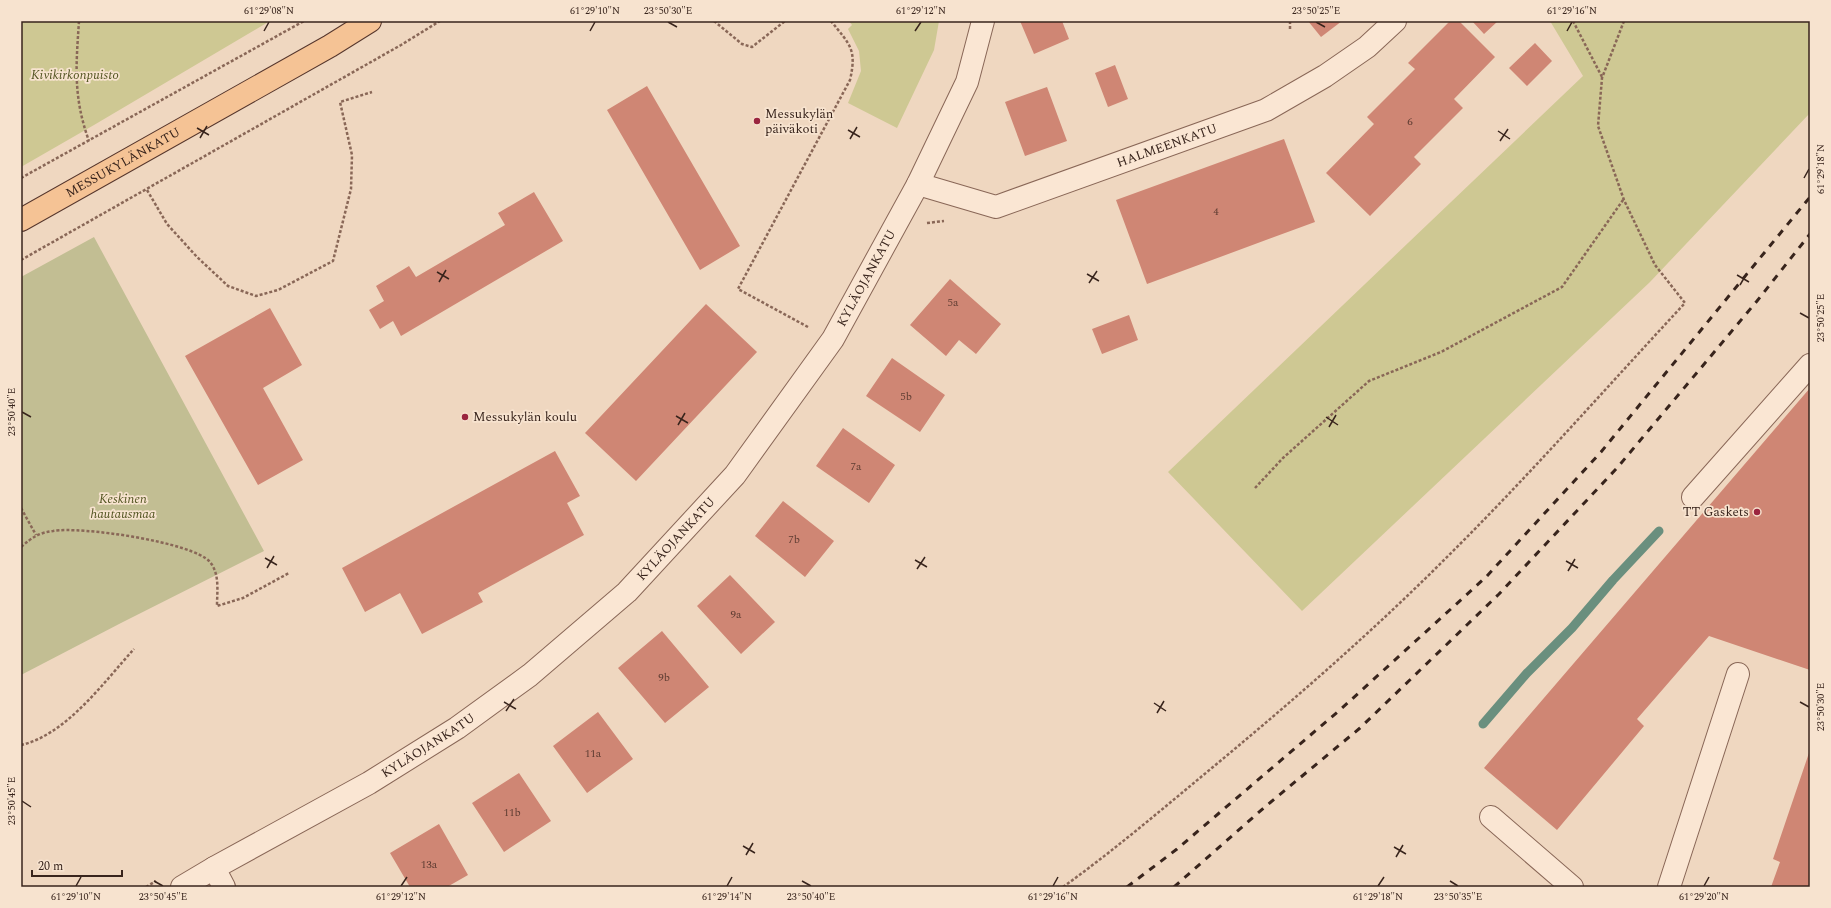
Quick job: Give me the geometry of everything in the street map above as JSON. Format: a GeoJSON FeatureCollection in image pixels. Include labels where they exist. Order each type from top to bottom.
{"type":"FeatureCollection","features":[{"type":"Feature","properties":{"kind":"main road","name":"MESSUKYLÄNKATU"},"geometry":{"type":"LineString","coordinates":[[21,220],[330,46],[370,21]]}},
{"type":"Feature","properties":{"kind":"street","name":"KYLÄOJANKATU"},"geometry":{"type":"LineString","coordinates":[[182,887],[369,783],[457,728],[530,675],[627,592],[735,475],[833,339],[918,184],[967,82],[983,21]]}},
{"type":"Feature","properties":{"kind":"street","name":"HALMEENKATU"},"geometry":{"type":"LineString","coordinates":[[918,184],[996,207],[1266,110],[1325,76],[1366,47],[1395,21]]}},
{"type":"Feature","properties":{"kind":"street"},"geometry":{"type":"LineString","coordinates":[[1693,497],[1810,366]]}},
{"type":"Feature","properties":{"kind":"street"},"geometry":{"type":"LineString","coordinates":[[1669,887],[1738,674]]}},
{"type":"Feature","properties":{"kind":"street"},"geometry":{"type":"LineString","coordinates":[[1491,817],[1572,887]]}},
{"type":"Feature","properties":{"kind":"street"},"geometry":{"type":"LineString","coordinates":[[214,868],[224,887]]}},
{"type":"Feature","properties":{"kind":"path"},"geometry":{"type":"LineString","coordinates":[[79,21],[76,76],[81,118],[89,141]]}},
{"type":"Feature","properties":{"kind":"path"},"geometry":{"type":"LineString","coordinates":[[21,178],[304,21]]}},
{"type":"Feature","properties":{"kind":"path"},"geometry":{"type":"LineString","coordinates":[[21,260],[147,190],[401,45],[440,21]]}},
{"type":"Feature","properties":{"kind":"path"},"geometry":{"type":"LineString","coordinates":[[714,21],[742,44],[752,47],[785,21]]}},
{"type":"Feature","properties":{"kind":"path"},"geometry":{"type":"LineString","coordinates":[[814,330],[738,289],[850,80],[854,63],[851,47],[832,21]]}},
{"type":"Feature","properties":{"kind":"path"},"geometry":{"type":"LineString","coordinates":[[1290,21],[1290,29]]}},
{"type":"Feature","properties":{"kind":"path"},"geometry":{"type":"LineString","coordinates":[[1573,21],[1602,78]]}},
{"type":"Feature","properties":{"kind":"path"},"geometry":{"type":"LineString","coordinates":[[1063,887],[1106,855],[1267,722],[1363,638],[1444,561],[1546,456],[1685,303],[1655,265],[1624,200],[1598,126],[1602,78],[1624,21]]}},
{"type":"Feature","properties":{"kind":"path"},"geometry":{"type":"LineString","coordinates":[[147,190],[167,224],[197,257],[228,286],[256,296],[278,290],[333,261],[351,189],[352,155],[340,102],[372,92]]}},
{"type":"Feature","properties":{"kind":"path"},"geometry":{"type":"LineString","coordinates":[[1255,488],[1284,458],[1369,381],[1441,352],[1562,287],[1624,200]]}},
{"type":"Feature","properties":{"kind":"path"},"geometry":{"type":"LineString","coordinates":[[922,227],[928,223],[948,220]]}},
{"type":"Feature","properties":{"kind":"path"},"geometry":{"type":"LineString","coordinates":[[21,508],[36,534]]}},
{"type":"Feature","properties":{"kind":"path"},"geometry":{"type":"LineString","coordinates":[[21,547],[36,534],[55,530],[81,530],[165,542],[186,549],[209,561],[216,575],[217,606],[243,598],[289,573]]}},
{"type":"Feature","properties":{"kind":"path"},"geometry":{"type":"LineString","coordinates":[[21,745],[32,743],[60,726],[87,700],[134,649]]}},
{"type":"Feature","properties":{"kind":"path"},"geometry":{"type":"LineString","coordinates":[[146,887],[160,879]]}},
{"type":"Feature","properties":{"kind":"green space","name":"Kivikirkonpuisto"},"geometry":{"type":"Polygon","coordinates":[[[21,21],[270,21],[21,167],[21,21]]]}},
{"type":"Feature","properties":{"kind":"green space"},"geometry":{"type":"Polygon","coordinates":[[[849,21],[939,21],[934,50],[897,128],[848,103],[861,71],[859,51],[848,29],[852,25],[849,21]]]}},
{"type":"Feature","properties":{"kind":"green space"},"geometry":{"type":"Polygon","coordinates":[[[1550,21],[1810,21],[1810,113],[1650,282],[1302,611],[1168,472],[1583,76],[1550,21]]]}},
{"type":"Feature","properties":{"kind":"green space","name":"Keskinen hautausmaa"},"geometry":{"type":"Polygon","coordinates":[[[94,237],[264,551],[21,675],[21,277],[94,237]]]}},
{"type":"Feature","properties":{"kind":"building"},"geometry":{"type":"Polygon","coordinates":[[[1020,21],[1062,21],[1069,39],[1034,54],[1020,21]]]}},
{"type":"Feature","properties":{"kind":"building"},"geometry":{"type":"Polygon","coordinates":[[[1308,21],[1342,21],[1321,37],[1308,21]]]}},
{"type":"Feature","properties":{"kind":"building"},"geometry":{"type":"Polygon","coordinates":[[[1450,21],[1459,21],[1495,57],[1454,99],[1463,108],[1414,157],[1421,164],[1370,216],[1326,173],[1374,124],[1367,117],[1415,69],[1408,63],[1450,21]]]}},
{"type":"Feature","properties":{"kind":"building"},"geometry":{"type":"Polygon","coordinates":[[[1472,21],[1498,21],[1484,34],[1472,21]]]}},
{"type":"Feature","properties":{"kind":"building"},"geometry":{"type":"Polygon","coordinates":[[[1535,43],[1552,61],[1527,86],[1509,68],[1535,43]]]}},
{"type":"Feature","properties":{"kind":"building"},"geometry":{"type":"Polygon","coordinates":[[[1115,65],[1128,99],[1108,107],[1095,73],[1115,65]]]}},
{"type":"Feature","properties":{"kind":"building"},"geometry":{"type":"Polygon","coordinates":[[[647,86],[740,246],[700,270],[607,110],[647,86]]]}},
{"type":"Feature","properties":{"kind":"building"},"geometry":{"type":"Polygon","coordinates":[[[1047,87],[1067,141],[1025,156],[1005,102],[1047,87]]]}},
{"type":"Feature","properties":{"kind":"building"},"geometry":{"type":"Polygon","coordinates":[[[1284,139],[1315,222],[1147,284],[1116,200],[1284,139]]]}},
{"type":"Feature","properties":{"kind":"building"},"geometry":{"type":"Polygon","coordinates":[[[534,192],[563,241],[401,336],[393,321],[380,329],[369,310],[384,301],[376,286],[409,266],[416,277],[505,225],[498,213],[534,192]]]}},
{"type":"Feature","properties":{"kind":"building"},"geometry":{"type":"Polygon","coordinates":[[[950,279],[1001,324],[976,354],[959,340],[946,356],[910,325],[950,279]]]}},
{"type":"Feature","properties":{"kind":"building"},"geometry":{"type":"Polygon","coordinates":[[[706,304],[757,352],[636,481],[585,433],[706,304]]]}},
{"type":"Feature","properties":{"kind":"building"},"geometry":{"type":"Polygon","coordinates":[[[270,308],[302,365],[263,388],[303,460],[258,485],[185,356],[270,308]]]}},
{"type":"Feature","properties":{"kind":"building"},"geometry":{"type":"Polygon","coordinates":[[[1129,315],[1138,340],[1102,354],[1092,329],[1129,315]]]}},
{"type":"Feature","properties":{"kind":"building"},"geometry":{"type":"Polygon","coordinates":[[[892,358],[945,395],[920,432],[866,396],[892,358]]]}},
{"type":"Feature","properties":{"kind":"building","name":"TT Gaskets"},"geometry":{"type":"Polygon","coordinates":[[[1810,388],[1810,670],[1709,636],[1637,719],[1644,726],[1557,830],[1484,768],[1810,388]]]}},
{"type":"Feature","properties":{"kind":"building"},"geometry":{"type":"Polygon","coordinates":[[[843,428],[895,465],[869,503],[816,466],[843,428]]]}},
{"type":"Feature","properties":{"kind":"building"},"geometry":{"type":"Polygon","coordinates":[[[555,451],[580,496],[567,503],[584,535],[478,593],[483,602],[422,634],[400,593],[365,612],[342,568],[555,451]]]}},
{"type":"Feature","properties":{"kind":"building"},"geometry":{"type":"Polygon","coordinates":[[[783,501],[834,541],[805,577],[755,536],[783,501]]]}},
{"type":"Feature","properties":{"kind":"building"},"geometry":{"type":"Polygon","coordinates":[[[730,575],[775,622],[741,654],[697,606],[730,575]]]}},
{"type":"Feature","properties":{"kind":"building"},"geometry":{"type":"Polygon","coordinates":[[[662,631],[709,687],[665,723],[618,668],[662,631]]]}},
{"type":"Feature","properties":{"kind":"building"},"geometry":{"type":"Polygon","coordinates":[[[598,712],[633,759],[587,793],[553,746],[598,712]]]}},
{"type":"Feature","properties":{"kind":"building"},"geometry":{"type":"Polygon","coordinates":[[[1810,750],[1810,887],[1771,887],[1780,862],[1773,859],[1810,750]]]}},
{"type":"Feature","properties":{"kind":"building"},"geometry":{"type":"Polygon","coordinates":[[[519,773],[551,821],[504,852],[472,803],[519,773]]]}},
{"type":"Feature","properties":{"kind":"building"},"geometry":{"type":"Polygon","coordinates":[[[439,824],[468,875],[447,887],[410,887],[390,853],[439,824]]]}},
{"type":"Feature","properties":{"kind":"waterway"},"geometry":{"type":"LineString","coordinates":[[1483,724],[1527,673],[1572,628],[1613,580],[1659,531]]}},
{"type":"Feature","properties":{"kind":"railway"},"geometry":{"type":"LineString","coordinates":[[1127,887],[1177,849],[1341,709],[1486,577],[1601,452],[1810,197]]}},
{"type":"Feature","properties":{"kind":"railway"},"geometry":{"type":"LineString","coordinates":[[1174,887],[1266,806],[1360,728],[1499,594],[1617,468],[1757,301],[1810,234]]}},
{"type":"Feature","properties":{"kind":"place","name":"Messukylän päiväkoti"},"geometry":{"type":"Point","coordinates":[757,121]}},
{"type":"Feature","properties":{"kind":"place","name":"Messukylän koulu"},"geometry":{"type":"Point","coordinates":[465,417]}},
{"type":"Feature","properties":{"kind":"place","name":"TT Gaskets"},"geometry":{"type":"Point","coordinates":[1757,512]}}]}
